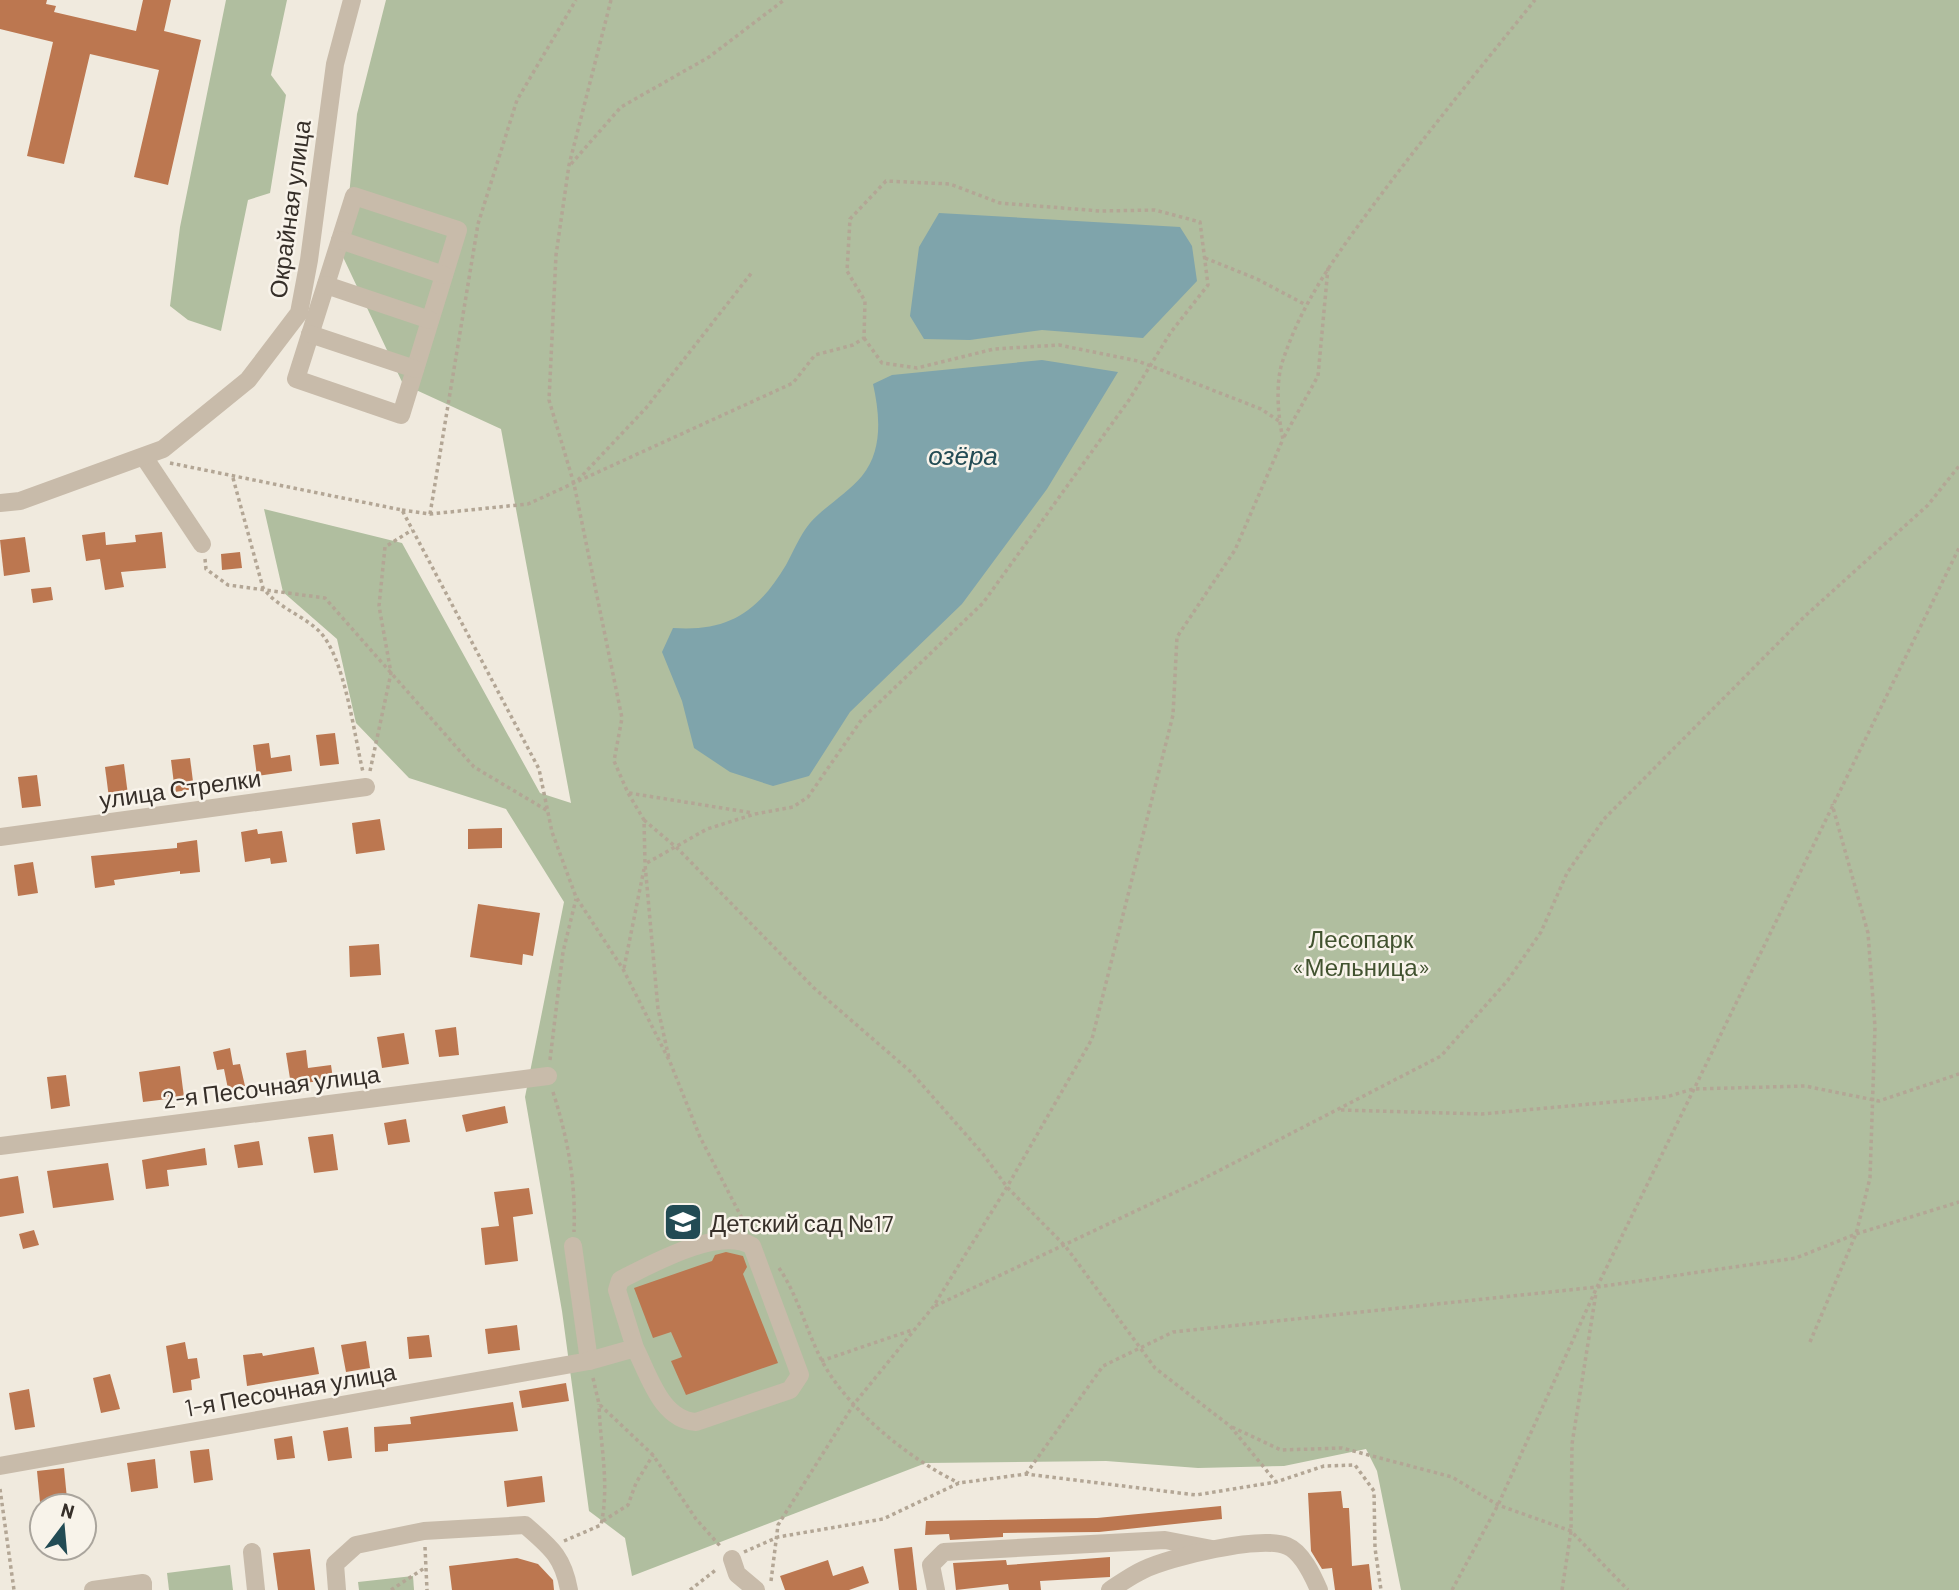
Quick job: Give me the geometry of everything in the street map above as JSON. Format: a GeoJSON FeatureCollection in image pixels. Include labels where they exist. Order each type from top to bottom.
{"type":"FeatureCollection","features":[{"type":"Feature","properties":{"kind":"street","name":"Окрайная улица"},"geometry":{"type":"LineString","coordinates":[[0,503],[20,501],[163,449],[248,380],[299,313],[335,64],[352,0]]}},
{"type":"Feature","properties":{"kind":"street"},"geometry":{"type":"LineString","coordinates":[[354,196],[458,230],[401,415],[296,379],[340,240],[354,196]]}},
{"type":"Feature","properties":{"kind":"street"},"geometry":{"type":"LineString","coordinates":[[340,240],[444,275]]}},
{"type":"Feature","properties":{"kind":"street"},"geometry":{"type":"LineString","coordinates":[[326,285],[430,320]]}},
{"type":"Feature","properties":{"kind":"street"},"geometry":{"type":"LineString","coordinates":[[286,331],[415,369]]}},
{"type":"Feature","properties":{"kind":"street"},"geometry":{"type":"LineString","coordinates":[[144,457],[202,544]]}},
{"type":"Feature","properties":{"kind":"street","name":"улица Стрелки"},"geometry":{"type":"LineString","coordinates":[[0,837],[366,787]]}},
{"type":"Feature","properties":{"kind":"street","name":"2-я Песочная улица"},"geometry":{"type":"LineString","coordinates":[[0,1146],[548,1076]]}},
{"type":"Feature","properties":{"kind":"street"},"geometry":{"type":"LineString","coordinates":[[729,1238],[742,1240],[752,1246],[800,1375],[790,1390],[696,1422],[688,1421],[668,1411],[635,1348],[617,1290],[620,1280],[668,1256],[729,1238]]}},
{"type":"Feature","properties":{"kind":"street"},"geometry":{"type":"LineString","coordinates":[[573,1246],[589,1361]]}},
{"type":"Feature","properties":{"kind":"street","name":"1-я Песочная улица"},"geometry":{"type":"LineString","coordinates":[[0,1466],[589,1361],[635,1348]]}},
{"type":"Feature","properties":{"kind":"street"},"geometry":{"type":"LineString","coordinates":[[337,1590],[335,1564],[356,1545],[424,1531],[525,1525],[556,1552],[566,1573],[569,1590]]}},
{"type":"Feature","properties":{"kind":"street"},"geometry":{"type":"LineString","coordinates":[[936,1590],[931,1565],[944,1552],[1165,1540],[1212,1549]]}},
{"type":"Feature","properties":{"kind":"street"},"geometry":{"type":"LineString","coordinates":[[1111,1590],[1144,1569],[1212,1549],[1269,1543],[1289,1547],[1303,1562],[1319,1590]]}},
{"type":"Feature","properties":{"kind":"street"},"geometry":{"type":"LineString","coordinates":[[252,1552],[256,1590]]}},
{"type":"Feature","properties":{"kind":"street"},"geometry":{"type":"LineString","coordinates":[[732,1559],[737,1574],[756,1590]]}},
{"type":"Feature","properties":{"kind":"street"},"geometry":{"type":"LineString","coordinates":[[93,1590],[143,1583],[144,1590]]}},
{"type":"Feature","properties":{"kind":"path"},"geometry":{"type":"LineString","coordinates":[[430,513],[478,224],[517,100],[576,0]]}},
{"type":"Feature","properties":{"kind":"path"},"geometry":{"type":"LineString","coordinates":[[611,0],[569,165],[556,255],[549,400],[575,484],[622,718],[614,761],[628,793],[645,820],[677,848],[814,988],[911,1072],[983,1154],[1007,1187],[1066,1247],[1155,1368],[1230,1426],[1281,1450],[1342,1448],[1452,1477],[1498,1505],[1571,1531],[1628,1590]]}},
{"type":"Feature","properties":{"kind":"path"},"geometry":{"type":"LineString","coordinates":[[569,165],[621,107],[709,57],[784,0]]}},
{"type":"Feature","properties":{"kind":"path"},"geometry":{"type":"LineString","coordinates":[[1283,439],[1279,421],[1282,362],[1306,305],[1329,264],[1424,138],[1535,0]]}},
{"type":"Feature","properties":{"kind":"path"},"geometry":{"type":"LineString","coordinates":[[144,457],[233,478],[402,510],[430,513],[528,504],[793,383],[815,355],[853,345],[864,338],[867,326],[865,301],[847,271],[850,219],[886,181],[950,184],[1000,204],[1100,211],[1155,211],[1200,222],[1208,285],[1171,332],[1129,400],[983,603],[862,719],[808,797],[793,807],[755,814],[707,829],[645,864]]}},
{"type":"Feature","properties":{"kind":"path"},"geometry":{"type":"LineString","coordinates":[[1205,258],[1257,279],[1306,305]]}},
{"type":"Feature","properties":{"kind":"path"},"geometry":{"type":"LineString","coordinates":[[774,1590],[771,1581],[778,1525],[854,1404],[933,1307],[1007,1187],[1092,1039],[1173,715],[1177,637],[1235,550],[1283,439],[1318,376],[1329,264]]}},
{"type":"Feature","properties":{"kind":"path"},"geometry":{"type":"LineString","coordinates":[[575,484],[646,408],[753,271]]}},
{"type":"Feature","properties":{"kind":"path"},"geometry":{"type":"LineString","coordinates":[[864,338],[882,363],[917,368],[994,349],[1059,345],[1150,366],[1261,409],[1279,421]]}},
{"type":"Feature","properties":{"kind":"path"},"geometry":{"type":"LineString","coordinates":[[933,1307],[1066,1247],[1441,1056],[1508,981],[1541,932],[1567,873],[1604,819],[1804,617],[1928,505],[1959,466]]}},
{"type":"Feature","properties":{"kind":"path"},"geometry":{"type":"LineString","coordinates":[[233,478],[262,588],[274,603],[320,633],[337,662],[366,787]]}},
{"type":"Feature","properties":{"kind":"path"},"geometry":{"type":"LineString","coordinates":[[402,510],[539,769],[552,832],[576,897],[624,969],[670,1062],[700,1138],[749,1230]]}},
{"type":"Feature","properties":{"kind":"path"},"geometry":{"type":"LineString","coordinates":[[366,787],[391,673],[379,606],[385,547],[412,530]]}},
{"type":"Feature","properties":{"kind":"path"},"geometry":{"type":"LineString","coordinates":[[202,544],[206,569],[228,585],[325,598],[474,767],[548,811]]}},
{"type":"Feature","properties":{"kind":"path"},"geometry":{"type":"LineString","coordinates":[[1452,1590],[1498,1505],[1597,1287],[1959,548]]}},
{"type":"Feature","properties":{"kind":"path"},"geometry":{"type":"LineString","coordinates":[[628,793],[755,814]]}},
{"type":"Feature","properties":{"kind":"path"},"geometry":{"type":"LineString","coordinates":[[1810,1342],[1856,1234],[1870,1178],[1870,1100],[1875,1027],[1868,933],[1832,804]]}},
{"type":"Feature","properties":{"kind":"path"},"geometry":{"type":"LineString","coordinates":[[645,820],[645,864],[659,1009],[670,1062]]}},
{"type":"Feature","properties":{"kind":"path"},"geometry":{"type":"LineString","coordinates":[[624,969],[645,864]]}},
{"type":"Feature","properties":{"kind":"path"},"geometry":{"type":"LineString","coordinates":[[573,1246],[575,1196],[567,1136],[548,1076],[563,952],[576,897]]}},
{"type":"Feature","properties":{"kind":"path"},"geometry":{"type":"LineString","coordinates":[[1339,1110],[1482,1114],[1666,1097],[1693,1089],[1805,1086],[1879,1101],[1959,1074]]}},
{"type":"Feature","properties":{"kind":"path"},"geometry":{"type":"LineString","coordinates":[[1026,1474],[1103,1366],[1173,1332],[1597,1287],[1796,1258],[1856,1234],[1959,1202]]}},
{"type":"Feature","properties":{"kind":"path"},"geometry":{"type":"LineString","coordinates":[[774,1261],[782,1272],[821,1361],[854,1404],[884,1434],[923,1466],[959,1483]]}},
{"type":"Feature","properties":{"kind":"path"},"geometry":{"type":"LineString","coordinates":[[1562,1590],[1571,1531],[1572,1444],[1597,1287]]}},
{"type":"Feature","properties":{"kind":"path"},"geometry":{"type":"LineString","coordinates":[[821,1361],[914,1329]]}},
{"type":"Feature","properties":{"kind":"path"},"geometry":{"type":"LineString","coordinates":[[556,1552],[563,1542],[601,1525],[606,1503],[606,1455],[600,1430],[599,1404],[589,1361]]}},
{"type":"Feature","properties":{"kind":"path"},"geometry":{"type":"LineString","coordinates":[[599,1404],[653,1455],[696,1518],[732,1559]]}},
{"type":"Feature","properties":{"kind":"path"},"geometry":{"type":"LineString","coordinates":[[1230,1426],[1276,1482]]}},
{"type":"Feature","properties":{"kind":"path"},"geometry":{"type":"LineString","coordinates":[[602,1521],[628,1504],[636,1483],[653,1455]]}},
{"type":"Feature","properties":{"kind":"path"},"geometry":{"type":"LineString","coordinates":[[690,1590],[732,1559],[778,1537],[883,1519],[959,1483],[1026,1474],[1196,1495],[1276,1482],[1324,1466],[1355,1465],[1374,1491],[1375,1548],[1381,1590]]}},
{"type":"Feature","properties":{"kind":"path"},"geometry":{"type":"LineString","coordinates":[[0,1489],[14,1590]]}},
{"type":"Feature","properties":{"kind":"path"},"geometry":{"type":"LineString","coordinates":[[424,1531],[427,1590]]}},
{"type":"Feature","properties":{"kind":"path"},"geometry":{"type":"LineString","coordinates":[[391,1590],[426,1567]]}},
{"type":"Feature","properties":{"kind":"green space"},"geometry":{"type":"Polygon","coordinates":[[[226,0],[287,0],[271,75],[286,95],[270,193],[248,200],[221,331],[188,320],[170,306],[180,227],[226,0]]]}},
{"type":"Feature","properties":{"kind":"green space","name":"Лесопарк «Мельница»"},"geometry":{"type":"Polygon","coordinates":[[[386,0],[1959,0],[1959,1590],[1401,1590],[1377,1471],[1366,1449],[1284,1466],[1198,1468],[1106,1461],[926,1463],[632,1576],[625,1538],[589,1511],[562,1311],[525,1097],[564,902],[506,809],[409,778],[356,723],[337,639],[283,592],[264,509],[402,543],[540,793],[571,803],[501,429],[403,384],[343,257],[357,114],[386,0]]]}},
{"type":"Feature","properties":{"kind":"green space"},"geometry":{"type":"Polygon","coordinates":[[[230,1565],[233,1590],[169,1590],[167,1573],[230,1565]]]}},
{"type":"Feature","properties":{"kind":"green space"},"geometry":{"type":"Polygon","coordinates":[[[413,1576],[414,1590],[359,1590],[358,1582],[413,1576]]]}},
{"type":"Feature","properties":{"kind":"water"},"geometry":{"type":"Polygon","coordinates":[[[939,213],[1180,227],[1192,246],[1197,281],[1143,338],[1042,330],[970,340],[924,339],[910,316],[919,247],[939,213]]]}},
{"type":"Feature","properties":{"kind":"water","name":"озёра"},"geometry":{"type":"Polygon","coordinates":[[[1042,360],[1118,372],[1047,489],[962,604],[850,712],[809,776],[773,786],[730,772],[694,748],[682,701],[662,652],[673,628],[710,626],[726,622],[752,607],[775,581],[810,523],[862,476],[877,444],[878,420],[873,384],[892,375],[1042,360]]]}},
{"type":"Feature","properties":{"kind":"building"},"geometry":{"type":"Polygon","coordinates":[[[0,0],[47,0],[46,4],[56,6],[54,12],[136,31],[143,0],[171,0],[164,31],[201,40],[168,185],[134,177],[159,70],[90,54],[64,164],[27,156],[53,42],[0,29],[0,0]]]}},
{"type":"Feature","properties":{"kind":"building"},"geometry":{"type":"Polygon","coordinates":[[[105,532],[106,545],[136,542],[135,535],[162,532],[166,568],[121,572],[124,587],[105,590],[100,559],[86,561],[82,535],[105,532]]]}},
{"type":"Feature","properties":{"kind":"building"},"geometry":{"type":"Polygon","coordinates":[[[25,537],[30,572],[4,576],[0,540],[25,537]]]}},
{"type":"Feature","properties":{"kind":"building"},"geometry":{"type":"Polygon","coordinates":[[[240,552],[242,568],[222,570],[221,554],[240,552]]]}},
{"type":"Feature","properties":{"kind":"building"},"geometry":{"type":"Polygon","coordinates":[[[51,587],[53,600],[33,603],[31,589],[51,587]]]}},
{"type":"Feature","properties":{"kind":"building"},"geometry":{"type":"Polygon","coordinates":[[[335,733],[339,764],[320,766],[316,735],[335,733]]]}},
{"type":"Feature","properties":{"kind":"building"},"geometry":{"type":"Polygon","coordinates":[[[269,743],[271,758],[290,755],[292,771],[257,776],[253,745],[269,743]]]}},
{"type":"Feature","properties":{"kind":"building"},"geometry":{"type":"Polygon","coordinates":[[[190,758],[194,789],[175,792],[171,760],[190,758]]]}},
{"type":"Feature","properties":{"kind":"building"},"geometry":{"type":"Polygon","coordinates":[[[124,764],[128,795],[109,798],[105,767],[124,764]]]}},
{"type":"Feature","properties":{"kind":"building"},"geometry":{"type":"Polygon","coordinates":[[[37,775],[41,806],[22,808],[18,777],[37,775]]]}},
{"type":"Feature","properties":{"kind":"building"},"geometry":{"type":"Polygon","coordinates":[[[380,819],[385,850],[356,854],[352,823],[380,819]]]}},
{"type":"Feature","properties":{"kind":"building"},"geometry":{"type":"Polygon","coordinates":[[[502,828],[502,848],[468,849],[468,829],[502,828]]]}},
{"type":"Feature","properties":{"kind":"building"},"geometry":{"type":"Polygon","coordinates":[[[257,829],[258,834],[282,831],[287,862],[271,864],[270,858],[245,862],[241,832],[257,829]]]}},
{"type":"Feature","properties":{"kind":"building"},"geometry":{"type":"Polygon","coordinates":[[[197,840],[200,872],[180,874],[180,871],[114,880],[115,885],[95,888],[91,856],[177,848],[177,843],[197,840]]]}},
{"type":"Feature","properties":{"kind":"building"},"geometry":{"type":"Polygon","coordinates":[[[33,862],[38,893],[18,896],[14,865],[33,862]]]}},
{"type":"Feature","properties":{"kind":"building"},"geometry":{"type":"Polygon","coordinates":[[[478,904],[540,913],[533,956],[523,954],[522,965],[470,957],[478,904]]]}},
{"type":"Feature","properties":{"kind":"building"},"geometry":{"type":"Polygon","coordinates":[[[379,944],[381,975],[350,977],[349,946],[379,944]]]}},
{"type":"Feature","properties":{"kind":"building"},"geometry":{"type":"Polygon","coordinates":[[[456,1027],[459,1055],[439,1057],[435,1030],[456,1027]]]}},
{"type":"Feature","properties":{"kind":"building"},"geometry":{"type":"Polygon","coordinates":[[[404,1033],[409,1064],[382,1068],[377,1037],[404,1033]]]}},
{"type":"Feature","properties":{"kind":"building"},"geometry":{"type":"Polygon","coordinates":[[[230,1048],[233,1065],[240,1064],[245,1086],[228,1089],[224,1069],[217,1070],[213,1052],[230,1048]]]}},
{"type":"Feature","properties":{"kind":"building"},"geometry":{"type":"Polygon","coordinates":[[[306,1050],[308,1068],[331,1065],[333,1079],[291,1085],[286,1053],[306,1050]]]}},
{"type":"Feature","properties":{"kind":"building"},"geometry":{"type":"Polygon","coordinates":[[[180,1066],[184,1097],[143,1102],[139,1072],[180,1066]]]}},
{"type":"Feature","properties":{"kind":"building"},"geometry":{"type":"Polygon","coordinates":[[[66,1075],[70,1106],[51,1109],[47,1077],[66,1075]]]}},
{"type":"Feature","properties":{"kind":"building"},"geometry":{"type":"Polygon","coordinates":[[[505,1106],[508,1123],[466,1132],[462,1115],[505,1106]]]}},
{"type":"Feature","properties":{"kind":"building"},"geometry":{"type":"Polygon","coordinates":[[[406,1119],[410,1142],[388,1145],[384,1123],[406,1119]]]}},
{"type":"Feature","properties":{"kind":"building"},"geometry":{"type":"Polygon","coordinates":[[[333,1134],[338,1170],[314,1173],[308,1137],[333,1134]]]}},
{"type":"Feature","properties":{"kind":"building"},"geometry":{"type":"Polygon","coordinates":[[[259,1141],[263,1165],[238,1168],[234,1145],[259,1141]]]}},
{"type":"Feature","properties":{"kind":"building"},"geometry":{"type":"Polygon","coordinates":[[[205,1148],[207,1165],[167,1170],[169,1186],[146,1189],[142,1160],[205,1148]]]}},
{"type":"Feature","properties":{"kind":"building"},"geometry":{"type":"Polygon","coordinates":[[[108,1163],[114,1200],[53,1208],[47,1171],[108,1163]]]}},
{"type":"Feature","properties":{"kind":"building"},"geometry":{"type":"Polygon","coordinates":[[[18,1176],[24,1213],[0,1217],[0,1179],[18,1176]]]}},
{"type":"Feature","properties":{"kind":"building"},"geometry":{"type":"Polygon","coordinates":[[[529,1188],[533,1214],[513,1217],[518,1261],[485,1265],[481,1228],[499,1226],[494,1192],[529,1188]]]}},
{"type":"Feature","properties":{"kind":"building"},"geometry":{"type":"Polygon","coordinates":[[[34,1230],[39,1245],[23,1249],[19,1234],[34,1230]]]}},
{"type":"Feature","properties":{"kind":"building"},"geometry":{"type":"Polygon","coordinates":[[[726,1252],[743,1256],[747,1267],[743,1274],[778,1363],[686,1395],[671,1361],[682,1357],[671,1332],[653,1338],[634,1288],[712,1261],[715,1255],[726,1252]]]}},
{"type":"Feature","properties":{"kind":"building"},"geometry":{"type":"Polygon","coordinates":[[[517,1325],[520,1350],[488,1354],[485,1329],[517,1325]]]}},
{"type":"Feature","properties":{"kind":"building"},"geometry":{"type":"Polygon","coordinates":[[[429,1335],[432,1357],[409,1359],[407,1337],[429,1335]]]}},
{"type":"Feature","properties":{"kind":"building"},"geometry":{"type":"Polygon","coordinates":[[[366,1341],[370,1368],[346,1372],[341,1345],[366,1341]]]}},
{"type":"Feature","properties":{"kind":"building"},"geometry":{"type":"Polygon","coordinates":[[[185,1342],[188,1359],[197,1358],[200,1378],[191,1380],[192,1390],[173,1393],[166,1346],[185,1342]]]}},
{"type":"Feature","properties":{"kind":"building"},"geometry":{"type":"Polygon","coordinates":[[[314,1347],[319,1374],[247,1386],[243,1355],[262,1353],[263,1356],[314,1347]]]}},
{"type":"Feature","properties":{"kind":"building"},"geometry":{"type":"Polygon","coordinates":[[[110,1374],[120,1409],[101,1413],[93,1378],[110,1374]]]}},
{"type":"Feature","properties":{"kind":"building"},"geometry":{"type":"Polygon","coordinates":[[[566,1383],[569,1401],[522,1408],[519,1391],[566,1383]]]}},
{"type":"Feature","properties":{"kind":"building"},"geometry":{"type":"Polygon","coordinates":[[[29,1389],[35,1427],[15,1430],[9,1393],[29,1389]]]}},
{"type":"Feature","properties":{"kind":"building"},"geometry":{"type":"Polygon","coordinates":[[[513,1402],[518,1431],[388,1444],[388,1451],[375,1452],[374,1427],[411,1424],[410,1417],[513,1402]]]}},
{"type":"Feature","properties":{"kind":"building"},"geometry":{"type":"Polygon","coordinates":[[[348,1427],[352,1458],[328,1461],[323,1431],[348,1427]]]}},
{"type":"Feature","properties":{"kind":"building"},"geometry":{"type":"Polygon","coordinates":[[[292,1436],[295,1458],[277,1460],[274,1439],[292,1436]]]}},
{"type":"Feature","properties":{"kind":"building"},"geometry":{"type":"Polygon","coordinates":[[[209,1449],[213,1480],[194,1483],[190,1451],[209,1449]]]}},
{"type":"Feature","properties":{"kind":"building"},"geometry":{"type":"Polygon","coordinates":[[[155,1459],[158,1488],[131,1492],[127,1463],[155,1459]]]}},
{"type":"Feature","properties":{"kind":"building"},"geometry":{"type":"Polygon","coordinates":[[[64,1468],[66,1492],[39,1492],[37,1471],[64,1468]]]}},
{"type":"Feature","properties":{"kind":"building"},"geometry":{"type":"Polygon","coordinates":[[[542,1476],[545,1502],[507,1507],[504,1481],[542,1476]]]}},
{"type":"Feature","properties":{"kind":"building"},"geometry":{"type":"Polygon","coordinates":[[[1341,1491],[1343,1508],[1349,1508],[1352,1566],[1369,1564],[1372,1590],[1335,1590],[1332,1568],[1322,1569],[1311,1551],[1308,1493],[1341,1491]]]}},
{"type":"Feature","properties":{"kind":"building"},"geometry":{"type":"Polygon","coordinates":[[[1221,1506],[1222,1519],[1099,1532],[1003,1533],[1003,1537],[950,1540],[949,1534],[925,1535],[926,1521],[1097,1518],[1221,1506]]]}},
{"type":"Feature","properties":{"kind":"building"},"geometry":{"type":"Polygon","coordinates":[[[912,1547],[917,1590],[899,1590],[894,1549],[912,1547]]]}},
{"type":"Feature","properties":{"kind":"building"},"geometry":{"type":"Polygon","coordinates":[[[310,1549],[315,1590],[278,1590],[273,1553],[310,1549]]]}},
{"type":"Feature","properties":{"kind":"building"},"geometry":{"type":"Polygon","coordinates":[[[1110,1557],[1110,1577],[1040,1581],[1041,1590],[1009,1590],[1008,1584],[956,1590],[953,1563],[1006,1560],[1007,1565],[1110,1557]]]}},
{"type":"Feature","properties":{"kind":"building"},"geometry":{"type":"Polygon","coordinates":[[[517,1558],[538,1564],[553,1580],[554,1590],[452,1590],[449,1566],[517,1558]]]}},
{"type":"Feature","properties":{"kind":"building"},"geometry":{"type":"Polygon","coordinates":[[[828,1560],[833,1576],[863,1566],[869,1583],[849,1590],[785,1590],[780,1576],[828,1560]]]}},
{"type":"Feature","properties":{"kind":"place","name":"Детский сад №17"},"geometry":{"type":"Point","coordinates":[683,1222]}}]}
